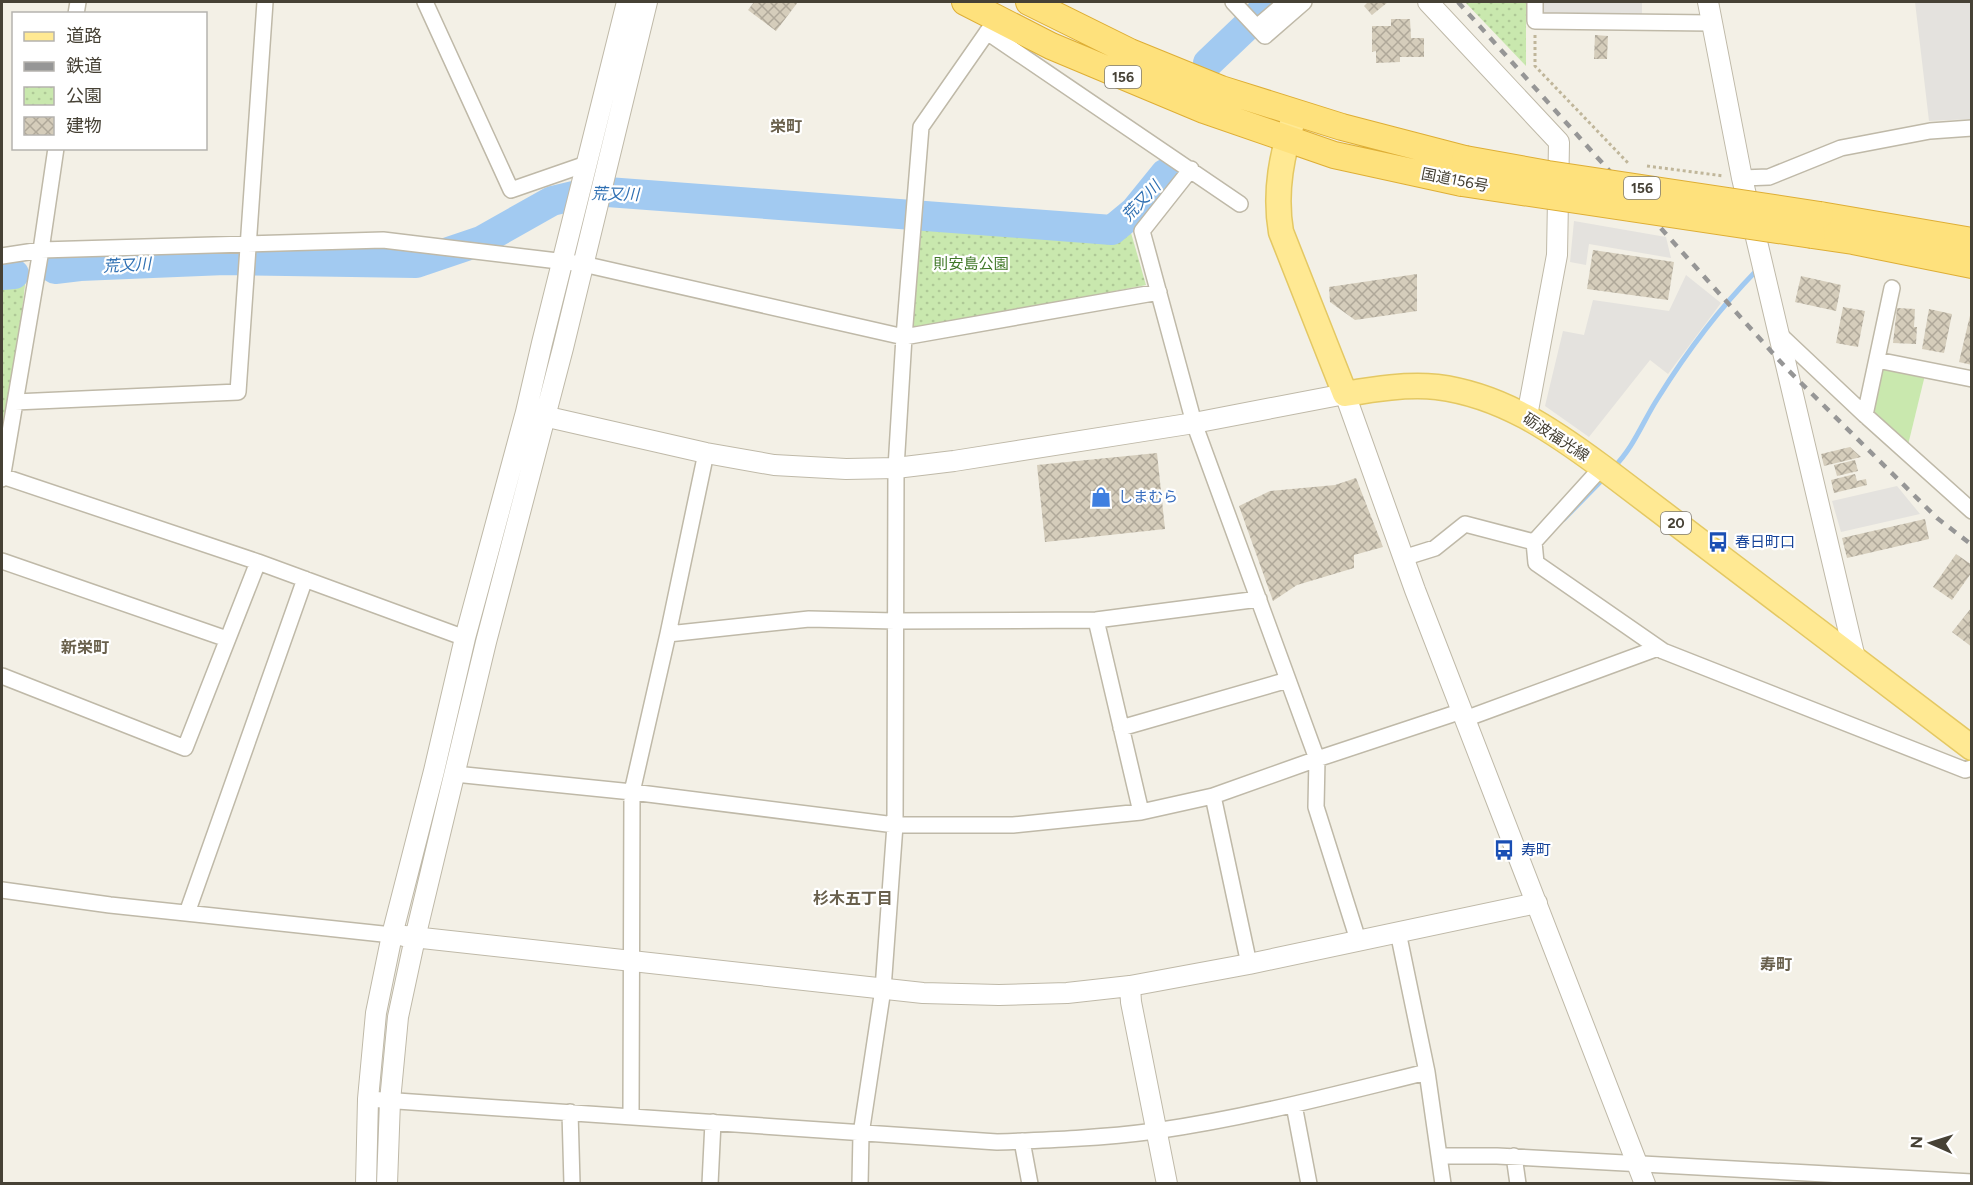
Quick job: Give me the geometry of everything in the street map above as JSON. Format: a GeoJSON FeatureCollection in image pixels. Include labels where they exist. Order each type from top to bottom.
{"type":"FeatureCollection","features":[{"type":"Feature","properties":{"kind":"highway","name":"国道156号"},"geometry":{"type":"LineString","coordinates":[[965,2],[992,25],[1052,46],[1204,110],[1334,155],[1463,171],[1548,174],[1816,225],[1971,241]]}},
{"type":"Feature","properties":{"kind":"highway","name":"国道156号"},"geometry":{"type":"LineString","coordinates":[[1029,2],[1130,52],[1221,89],[1463,171]]}},
{"type":"Feature","properties":{"kind":"highway","name":"国道156号"},"geometry":{"type":"LineString","coordinates":[[1816,225],[1853,241],[1971,265]]}},
{"type":"Feature","properties":{"kind":"main road"},"geometry":{"type":"LineString","coordinates":[[1295,114],[1286,140],[1280,173],[1277,209],[1281,232],[1345,394]]}},
{"type":"Feature","properties":{"kind":"main road","name":"砺波福光線"},"geometry":{"type":"LineString","coordinates":[[1345,394],[1390,387],[1437,387],[1484,398],[1527,416],[1602,467],[1855,658],[1967,749]]}},
{"type":"Feature","properties":{"kind":"street"},"geometry":{"type":"LineString","coordinates":[[15,402],[238,392],[265,2]]}},
{"type":"Feature","properties":{"kind":"street"},"geometry":{"type":"LineString","coordinates":[[425,2],[511,190],[586,165]]}},
{"type":"Feature","properties":{"kind":"street"},"geometry":{"type":"LineString","coordinates":[[387,1184],[390,1101],[398,1017],[486,642],[536,414],[562,261],[627,2]]}},
{"type":"Feature","properties":{"kind":"street"},"geometry":{"type":"LineString","coordinates":[[366,1184],[368,1100],[376,1013],[392,935],[465,638],[583,264],[647,2]]}},
{"type":"Feature","properties":{"kind":"street"},"geometry":{"type":"LineString","coordinates":[[1233,2],[1265,36],[1304,2]]}},
{"type":"Feature","properties":{"kind":"street"},"geometry":{"type":"LineString","coordinates":[[1257,27],[1286,2]]}},
{"type":"Feature","properties":{"kind":"street"},"geometry":{"type":"LineString","coordinates":[[1428,2],[1559,142],[1557,255],[1527,416]]}},
{"type":"Feature","properties":{"kind":"street"},"geometry":{"type":"LineString","coordinates":[[1535,2],[1535,21],[1711,23]]}},
{"type":"Feature","properties":{"kind":"street"},"geometry":{"type":"LineString","coordinates":[[1708,2],[1742,178],[1855,658]]}},
{"type":"Feature","properties":{"kind":"street"},"geometry":{"type":"LineString","coordinates":[[860,1184],[861,1134],[883,989],[895,825],[896,468],[921,128],[992,25],[1240,204]]}},
{"type":"Feature","properties":{"kind":"street"},"geometry":{"type":"LineString","coordinates":[[1742,178],[1769,177],[1841,148],[1930,131],[1971,128]]}},
{"type":"Feature","properties":{"kind":"street"},"geometry":{"type":"LineString","coordinates":[[56,150],[2,477],[258,562],[465,638]]}},
{"type":"Feature","properties":{"kind":"street"},"geometry":{"type":"LineString","coordinates":[[1191,169],[1142,231],[1194,423],[1317,759],[1316,807],[1358,940]]}},
{"type":"Feature","properties":{"kind":"street"},"geometry":{"type":"LineString","coordinates":[[2,256],[41,250],[383,240],[583,264],[904,337],[1159,292]]}},
{"type":"Feature","properties":{"kind":"street"},"geometry":{"type":"LineString","coordinates":[[1865,415],[1892,288]]}},
{"type":"Feature","properties":{"kind":"street"},"geometry":{"type":"LineString","coordinates":[[1778,333],[1971,511]]}},
{"type":"Feature","properties":{"kind":"street"},"geometry":{"type":"LineString","coordinates":[[1877,360],[1971,379]]}},
{"type":"Feature","properties":{"kind":"street"},"geometry":{"type":"LineString","coordinates":[[536,414],[706,453],[774,465],[846,470],[896,468],[954,461],[1194,423],[1345,394],[1403,558],[1645,1184]]}},
{"type":"Feature","properties":{"kind":"street"},"geometry":{"type":"LineString","coordinates":[[631,1116],[632,792],[706,453]]}},
{"type":"Feature","properties":{"kind":"street"},"geometry":{"type":"LineString","coordinates":[[1602,467],[1534,542],[1536,563],[1658,648],[1965,770],[1971,768]]}},
{"type":"Feature","properties":{"kind":"street"},"geometry":{"type":"LineString","coordinates":[[1403,558],[1435,548],[1465,524],[1534,542]]}},
{"type":"Feature","properties":{"kind":"street"},"geometry":{"type":"LineString","coordinates":[[2,561],[227,639]]}},
{"type":"Feature","properties":{"kind":"street"},"geometry":{"type":"LineString","coordinates":[[2,676],[185,748],[258,562]]}},
{"type":"Feature","properties":{"kind":"street"},"geometry":{"type":"LineString","coordinates":[[187,914],[305,579]]}},
{"type":"Feature","properties":{"kind":"street"},"geometry":{"type":"LineString","coordinates":[[668,634],[809,619],[1096,620],[1259,599]]}},
{"type":"Feature","properties":{"kind":"street"},"geometry":{"type":"LineString","coordinates":[[1096,620],[1141,812]]}},
{"type":"Feature","properties":{"kind":"street"},"geometry":{"type":"LineString","coordinates":[[454,774],[632,792],[895,825],[1013,825],[1141,812],[1213,796],[1317,759],[1463,715],[1658,648]]}},
{"type":"Feature","properties":{"kind":"street"},"geometry":{"type":"LineString","coordinates":[[1121,728],[1288,680]]}},
{"type":"Feature","properties":{"kind":"street"},"geometry":{"type":"LineString","coordinates":[[1213,796],[1249,964]]}},
{"type":"Feature","properties":{"kind":"street"},"geometry":{"type":"LineString","coordinates":[[2,890],[187,914],[883,989],[923,993],[999,995],[1067,993],[1130,986],[1249,964],[1537,903]]}},
{"type":"Feature","properties":{"kind":"street"},"geometry":{"type":"LineString","coordinates":[[1398,932],[1427,1072],[1443,1184]]}},
{"type":"Feature","properties":{"kind":"street"},"geometry":{"type":"LineString","coordinates":[[1130,986],[1131,1002],[1167,1184]]}},
{"type":"Feature","properties":{"kind":"street"},"geometry":{"type":"LineString","coordinates":[[368,1100],[997,1142],[1066,1140],[1156,1131],[1294,1105],[1427,1072]]}},
{"type":"Feature","properties":{"kind":"street"},"geometry":{"type":"LineString","coordinates":[[1294,1105],[1309,1184]]}},
{"type":"Feature","properties":{"kind":"street"},"geometry":{"type":"LineString","coordinates":[[570,1112],[572,1184]]}},
{"type":"Feature","properties":{"kind":"street"},"geometry":{"type":"LineString","coordinates":[[710,1184],[713,1122]]}},
{"type":"Feature","properties":{"kind":"street"},"geometry":{"type":"LineString","coordinates":[[1022,1141],[1030,1184]]}},
{"type":"Feature","properties":{"kind":"street"},"geometry":{"type":"LineString","coordinates":[[1439,1156],[1514,1156],[1637,1162],[1843,1179],[1971,1182]]}},
{"type":"Feature","properties":{"kind":"street"},"geometry":{"type":"LineString","coordinates":[[1514,1156],[1518,1184]]}},
{"type":"Feature","properties":{"kind":"path"},"geometry":{"type":"LineString","coordinates":[[1535,21],[1535,66],[1627,164],[1742,178]]}},
{"type":"Feature","properties":{"kind":"green space"},"geometry":{"type":"Polygon","coordinates":[[[1465,2],[1526,2],[1526,66],[1465,2]]]}},
{"type":"Feature","properties":{"kind":"green space","name":"則安島公園"},"geometry":{"type":"Polygon","coordinates":[[[920,206],[1101,220],[1125,212],[1146,285],[908,331],[920,206]]]}},
{"type":"Feature","properties":{"kind":"green space"},"geometry":{"type":"Polygon","coordinates":[[[26,277],[15,369],[2,450],[2,280],[26,277]]]}},
{"type":"Feature","properties":{"kind":"green space"},"geometry":{"type":"Polygon","coordinates":[[[1889,366],[1925,375],[1908,445],[1873,417],[1882,370],[1889,366]]]}},
{"type":"Feature","properties":{"kind":"shaded area"},"geometry":{"type":"Polygon","coordinates":[[[1540,2],[1642,2],[1642,16],[1545,15],[1539,9],[1540,2]]]}},
{"type":"Feature","properties":{"kind":"shaded area"},"geometry":{"type":"Polygon","coordinates":[[[1915,2],[1971,2],[1971,119],[1929,121],[1915,2]]]}},
{"type":"Feature","properties":{"kind":"shaded area"},"geometry":{"type":"Polygon","coordinates":[[[1574,221],[1666,237],[1671,258],[1589,244],[1586,265],[1570,262],[1574,221]]]}},
{"type":"Feature","properties":{"kind":"shaded area"},"geometry":{"type":"Polygon","coordinates":[[[1686,275],[1721,303],[1668,374],[1650,360],[1589,437],[1545,406],[1563,331],[1584,335],[1593,300],[1669,311],[1686,275]]]}},
{"type":"Feature","properties":{"kind":"shaded area"},"geometry":{"type":"Polygon","coordinates":[[[1897,486],[1920,514],[1841,532],[1832,501],[1897,486]]]}},
{"type":"Feature","properties":{"kind":"building"},"geometry":{"type":"Polygon","coordinates":[[[754,2],[798,2],[776,31],[748,10],[754,2]]]}},
{"type":"Feature","properties":{"kind":"building"},"geometry":{"type":"Polygon","coordinates":[[[1368,2],[1388,2],[1372,15],[1364,6],[1368,2]]]}},
{"type":"Feature","properties":{"kind":"building"},"geometry":{"type":"Polygon","coordinates":[[[1391,19],[1410,19],[1411,38],[1424,38],[1424,57],[1400,57],[1400,62],[1376,63],[1376,51],[1372,52],[1372,26],[1391,26],[1391,19]]]}},
{"type":"Feature","properties":{"kind":"building"},"geometry":{"type":"Polygon","coordinates":[[[1595,35],[1608,36],[1607,59],[1594,59],[1595,35]]]}},
{"type":"Feature","properties":{"kind":"building"},"geometry":{"type":"Polygon","coordinates":[[[1593,250],[1674,262],[1668,300],[1587,289],[1593,250]]]}},
{"type":"Feature","properties":{"kind":"building"},"geometry":{"type":"Polygon","coordinates":[[[1417,274],[1417,311],[1355,320],[1330,302],[1329,287],[1417,274]]]}},
{"type":"Feature","properties":{"kind":"building"},"geometry":{"type":"Polygon","coordinates":[[[1801,276],[1841,285],[1836,311],[1795,302],[1801,276]]]}},
{"type":"Feature","properties":{"kind":"building"},"geometry":{"type":"Polygon","coordinates":[[[1843,307],[1865,311],[1858,347],[1836,343],[1843,307]]]}},
{"type":"Feature","properties":{"kind":"building"},"geometry":{"type":"Polygon","coordinates":[[[1972,307],[1972,365],[1959,362],[1972,307]]]}},
{"type":"Feature","properties":{"kind":"building"},"geometry":{"type":"Polygon","coordinates":[[[1897,308],[1915,309],[1916,344],[1893,343],[1897,308]]]}},
{"type":"Feature","properties":{"kind":"building"},"geometry":{"type":"Polygon","coordinates":[[[1929,309],[1952,314],[1944,353],[1922,349],[1929,309]]]}},
{"type":"Feature","properties":{"kind":"building"},"geometry":{"type":"Polygon","coordinates":[[[1850,447],[1861,457],[1824,466],[1821,454],[1850,447]]]}},
{"type":"Feature","properties":{"kind":"building","name":"しまむら"},"geometry":{"type":"Polygon","coordinates":[[[1157,453],[1165,529],[1045,542],[1037,465],[1157,453]]]}},
{"type":"Feature","properties":{"kind":"building"},"geometry":{"type":"Polygon","coordinates":[[[1855,460],[1858,471],[1837,476],[1834,465],[1855,460]]]}},
{"type":"Feature","properties":{"kind":"building"},"geometry":{"type":"Polygon","coordinates":[[[1855,474],[1857,481],[1866,479],[1867,485],[1834,493],[1831,480],[1855,474]]]}},
{"type":"Feature","properties":{"kind":"building"},"geometry":{"type":"Polygon","coordinates":[[[1356,478],[1383,547],[1354,555],[1354,568],[1297,585],[1273,601],[1239,506],[1270,491],[1335,485],[1356,478]]]}},
{"type":"Feature","properties":{"kind":"building"},"geometry":{"type":"Polygon","coordinates":[[[1925,519],[1929,539],[1847,558],[1842,538],[1925,519]]]}},
{"type":"Feature","properties":{"kind":"building"},"geometry":{"type":"Polygon","coordinates":[[[1956,554],[1972,565],[1972,572],[1952,600],[1933,587],[1956,554]]]}},
{"type":"Feature","properties":{"kind":"building"},"geometry":{"type":"Polygon","coordinates":[[[1972,607],[1972,647],[1952,632],[1972,607]]]}},
{"type":"Feature","properties":{"kind":"waterway","name":"荒又川"},"geometry":{"type":"LineString","coordinates":[[1208,63],[1272,2]]}},
{"type":"Feature","properties":{"kind":"waterway","name":"荒又川"},"geometry":{"type":"LineString","coordinates":[[55,269],[225,260],[416,263],[481,241],[552,201],[594,191],[1112,230],[1135,211],[1165,174]]}},
{"type":"Feature","properties":{"kind":"waterway"},"geometry":{"type":"LineString","coordinates":[[1614,467],[1633,442],[1658,398],[1691,348],[1756,271]]}},
{"type":"Feature","properties":{"kind":"waterway","name":"荒又川"},"geometry":{"type":"LineString","coordinates":[[2,275],[14,274]]}},
{"type":"Feature","properties":{"kind":"waterway"},"geometry":{"type":"LineString","coordinates":[[1564,519],[1606,476]]}},
{"type":"Feature","properties":{"kind":"railway"},"geometry":{"type":"LineString","coordinates":[[1458,2],[1787,369],[1937,518],[1972,545]]}},
{"type":"Feature","properties":{"kind":"place","name":"しまむら"},"geometry":{"type":"Point","coordinates":[1101,497]}},
{"type":"Feature","properties":{"kind":"place","name":"春日町口"},"geometry":{"type":"Point","coordinates":[1718,542]}},
{"type":"Feature","properties":{"kind":"place","name":"寿町"},"geometry":{"type":"Point","coordinates":[1504,850]}},
{"type":"Feature","properties":{"kind":"district","name":"栄町"},"geometry":{"type":"Point","coordinates":[786,126]}},
{"type":"Feature","properties":{"kind":"district","name":"新栄町"},"geometry":{"type":"Point","coordinates":[85,647]}},
{"type":"Feature","properties":{"kind":"district","name":"杉木五丁目"},"geometry":{"type":"Point","coordinates":[853,898]}},
{"type":"Feature","properties":{"kind":"district","name":"寿町"},"geometry":{"type":"Point","coordinates":[1776,964]}}]}
